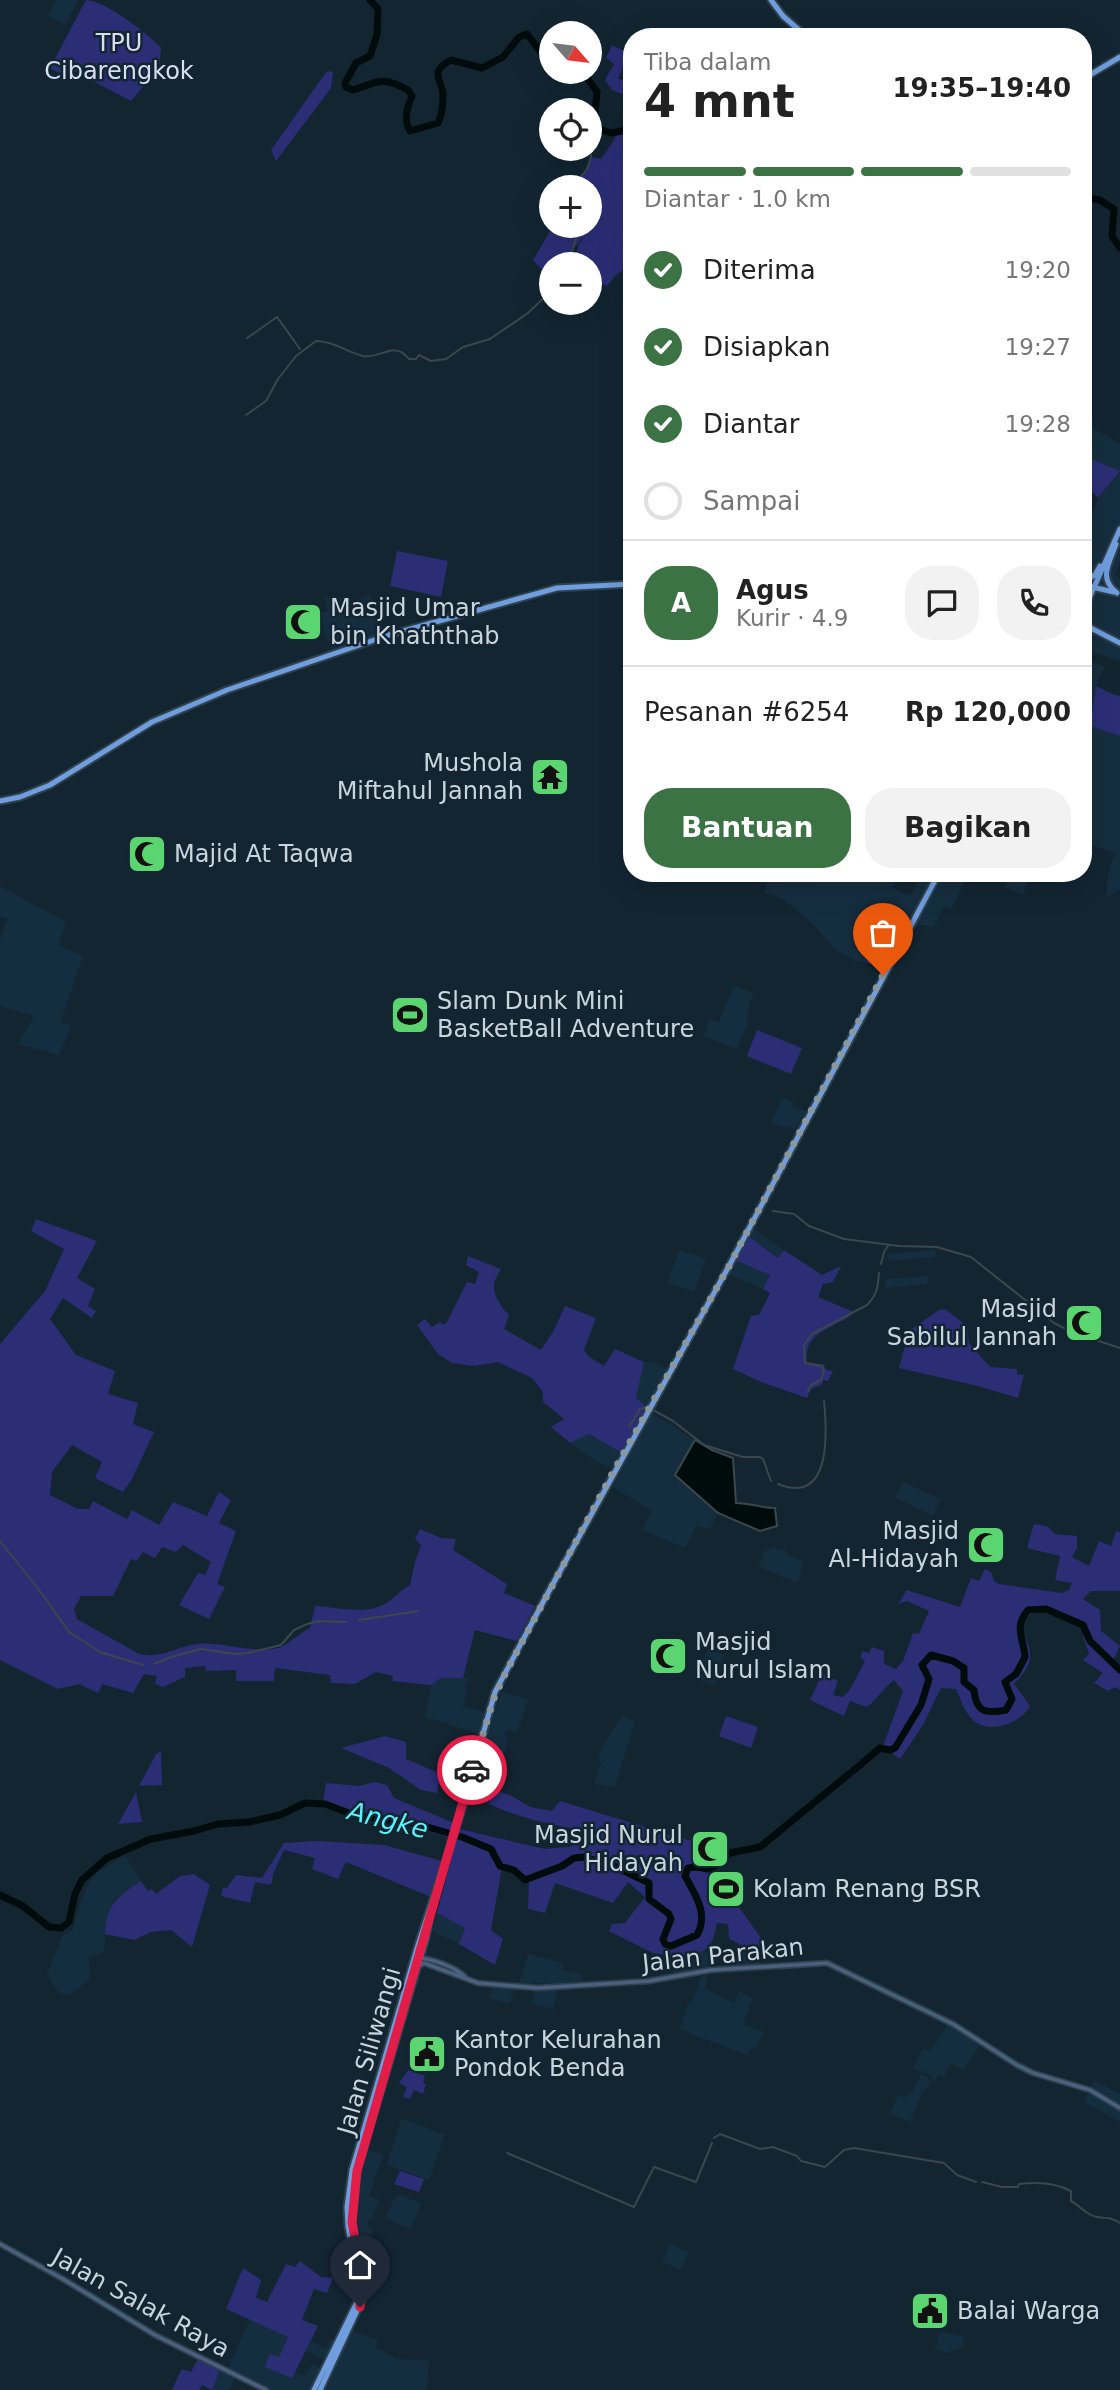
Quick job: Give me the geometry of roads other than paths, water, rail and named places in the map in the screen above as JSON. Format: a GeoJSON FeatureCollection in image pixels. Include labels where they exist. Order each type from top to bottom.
{"type":"FeatureCollection","features":[{"type":"Feature","properties":{"kind":"main road"},"geometry":{"type":"LineString","coordinates":[[771,0],[797,28]]}},
{"type":"Feature","properties":{"kind":"main road"},"geometry":{"type":"LineString","coordinates":[[1092,74],[1120,57]]}},
{"type":"Feature","properties":{"kind":"main road"},"geometry":{"type":"LineString","coordinates":[[1092,577],[1120,530]]}},
{"type":"Feature","properties":{"kind":"main road"},"geometry":{"type":"LineString","coordinates":[[1118,594],[1108,586],[1106,577],[1120,530]]}},
{"type":"Feature","properties":{"kind":"main road"},"geometry":{"type":"LineString","coordinates":[[1092,592],[1109,551]]}},
{"type":"Feature","properties":{"kind":"main road"},"geometry":{"type":"LineString","coordinates":[[0,802],[50,785],[152,722],[227,690],[388,635],[557,588],[623,584]]}},
{"type":"Feature","properties":{"kind":"main road"},"geometry":{"type":"LineString","coordinates":[[1094,587],[1118,594]]}},
{"type":"Feature","properties":{"kind":"main road"},"geometry":{"type":"LineString","coordinates":[[1092,629],[1120,643]]}},
{"type":"Feature","properties":{"kind":"main road"},"geometry":{"type":"LineString","coordinates":[[417,1959],[481,1737],[498,1688],[548,1591],[729,1266],[934,882]]}},
{"type":"Feature","properties":{"kind":"main road","name":"Jalan Siliwangi"},"geometry":{"type":"LineString","coordinates":[[314,2390],[360,2307],[364,2290],[352,2222],[357,2171],[417,1959]]}},
{"type":"Feature","properties":{"kind":"main road","name":"Jalan Siliwangi"},"geometry":{"type":"LineString","coordinates":[[320,2390],[357,2302],[347,2207],[352,2170],[417,1959]]}},
{"type":"Feature","properties":{"kind":"street","name":"Jalan Parakan"},"geometry":{"type":"LineString","coordinates":[[417,1959],[443,1965],[465,1977]]}},
{"type":"Feature","properties":{"kind":"street","name":"Jalan Parakan"},"geometry":{"type":"LineString","coordinates":[[414,1977],[422,1963],[482,1984],[538,1988],[649,1982],[711,1970],[827,1963],[953,2024],[1033,2073],[1090,2090],[1120,2108]]}},
{"type":"Feature","properties":{"kind":"street","name":"Jalan Salak Raya"},"geometry":{"type":"LineString","coordinates":[[0,2245],[63,2279],[155,2335],[266,2390]]}},
{"type":"Feature","properties":{"kind":"waterway"},"geometry":{"type":"LineString","coordinates":[[370,0],[378,9],[377,35],[370,56],[356,63],[345,83],[346,87],[353,90],[385,81],[408,90],[412,96],[406,118],[410,131],[438,123],[443,94],[438,72],[444,64],[451,60],[482,68],[503,57],[519,37],[527,34],[539,50]]}},
{"type":"Feature","properties":{"kind":"waterway"},"geometry":{"type":"LineString","coordinates":[[591,84],[597,92],[595,113],[599,129],[611,133],[623,131]]}},
{"type":"Feature","properties":{"kind":"waterway"},"geometry":{"type":"LineString","coordinates":[[582,175],[590,161]]}},
{"type":"Feature","properties":{"kind":"waterway"},"geometry":{"type":"LineString","coordinates":[[1092,199],[1100,200],[1114,209],[1112,236],[1120,248]]}},
{"type":"Feature","properties":{"kind":"waterway"},"geometry":{"type":"LineString","coordinates":[[572,252],[576,238]]}},
{"type":"Feature","properties":{"kind":"waterway"},"geometry":{"type":"LineString","coordinates":[[246,415],[266,401],[278,379],[296,356],[316,341],[363,356],[397,351],[409,359],[416,359],[419,355],[431,361],[446,359],[463,347],[490,339],[539,302]]}},
{"type":"Feature","properties":{"kind":"waterway"},"geometry":{"type":"LineString","coordinates":[[247,338],[277,317],[300,349]]}},
{"type":"Feature","properties":{"kind":"waterway"},"geometry":{"type":"LineString","coordinates":[[773,1211],[794,1214],[809,1226],[844,1239],[899,1246],[937,1247],[971,1257],[1054,1323],[1120,1348]]}},
{"type":"Feature","properties":{"kind":"waterway"},"geometry":{"type":"LineString","coordinates":[[881,1264],[888,1246]]}},
{"type":"Feature","properties":{"kind":"waterway"},"geometry":{"type":"LineString","coordinates":[[808,1391],[811,1385],[821,1380],[824,1371],[822,1366],[805,1363],[804,1345],[812,1334],[867,1305],[873,1298],[879,1273]]}},
{"type":"Feature","properties":{"kind":"waterway"},"geometry":{"type":"LineString","coordinates":[[778,1484],[796,1488],[808,1485],[817,1476],[825,1447],[824,1401]]}},
{"type":"Feature","properties":{"kind":"waterway"},"geometry":{"type":"LineString","coordinates":[[629,1427],[640,1409],[646,1407]]}},
{"type":"Feature","properties":{"kind":"waterway"},"geometry":{"type":"LineString","coordinates":[[653,1410],[673,1421],[704,1445],[743,1457],[760,1457],[771,1481]]}},
{"type":"Feature","properties":{"kind":"waterway"},"geometry":{"type":"LineString","coordinates":[[0,1541],[69,1632],[100,1652],[143,1665]]}},
{"type":"Feature","properties":{"kind":"waterway"},"geometry":{"type":"LineString","coordinates":[[853,1771],[880,1748],[895,1748],[921,1705],[929,1679],[922,1665],[931,1655],[953,1661],[964,1668],[964,1682],[974,1690],[977,1703],[983,1710],[1006,1710],[1012,1699],[1005,1682],[1016,1674],[1025,1657],[1020,1628],[1028,1610],[1046,1609],[1083,1625],[1090,1641],[1120,1670]]}},
{"type":"Feature","properties":{"kind":"waterway"},"geometry":{"type":"LineString","coordinates":[[359,1620],[418,1611]]}},
{"type":"Feature","properties":{"kind":"waterway"},"geometry":{"type":"LineString","coordinates":[[154,1664],[201,1649],[248,1653],[281,1645],[294,1630],[307,1624],[319,1621],[346,1622]]}},
{"type":"Feature","properties":{"kind":"waterway","name":"Angke"},"geometry":{"type":"LineString","coordinates":[[0,1895],[23,1906],[49,1927],[61,1928],[69,1922],[75,1894],[82,1880],[107,1858],[151,1839],[218,1824],[249,1822],[280,1815],[305,1803],[325,1804],[354,1815],[417,1824],[462,1837],[491,1849],[500,1866],[514,1870],[525,1880],[562,1866],[574,1858],[584,1857],[614,1866],[649,1883],[649,1899],[669,1914],[671,1919],[663,1939],[665,1944],[671,1946],[697,1935],[702,1919],[699,1904],[685,1876],[688,1868],[708,1869],[730,1853],[760,1847],[849,1774]]}},
{"type":"Feature","properties":{"kind":"waterway"},"geometry":{"type":"LineString","coordinates":[[714,2138],[720,2134],[760,2149],[773,2147],[797,2156],[801,2161],[825,2167],[844,2150],[854,2148],[944,2163],[957,2175],[976,2182]]}},
{"type":"Feature","properties":{"kind":"waterway"},"geometry":{"type":"LineString","coordinates":[[507,2153],[634,2207],[654,2167],[696,2182],[712,2143]]}},
{"type":"Feature","properties":{"kind":"waterway"},"geometry":{"type":"LineString","coordinates":[[982,2182],[1002,2187],[1018,2187],[1019,2184],[1032,2183],[1059,2186],[1071,2191],[1071,2201],[1090,2215],[1120,2223]]}},
{"type":"Feature","properties":{"kind":"place","name":"Masjid Umar bin Khaththab"},"geometry":{"type":"Point","coordinates":[303,622]}},
{"type":"Feature","properties":{"kind":"place","name":"Mushola Miftahul Jannah"},"geometry":{"type":"Point","coordinates":[550,777]}},
{"type":"Feature","properties":{"kind":"place","name":"Majid At Taqwa"},"geometry":{"type":"Point","coordinates":[147,854]}},
{"type":"Feature","properties":{"kind":"place","name":"Slam Dunk Mini BasketBall Adventure"},"geometry":{"type":"Point","coordinates":[410,1015]}},
{"type":"Feature","properties":{"kind":"place","name":"Masjid Sabilul Jannah"},"geometry":{"type":"Point","coordinates":[1084,1323]}},
{"type":"Feature","properties":{"kind":"place","name":"Masjid Al-Hidayah"},"geometry":{"type":"Point","coordinates":[986,1545]}},
{"type":"Feature","properties":{"kind":"place","name":"Masjid Nurul Islam"},"geometry":{"type":"Point","coordinates":[668,1656]}},
{"type":"Feature","properties":{"kind":"place","name":"Masjid Nurul Hidayah"},"geometry":{"type":"Point","coordinates":[710,1849]}},
{"type":"Feature","properties":{"kind":"place","name":"Kolam Renang BSR"},"geometry":{"type":"Point","coordinates":[726,1889]}},
{"type":"Feature","properties":{"kind":"place","name":"Kantor Kelurahan Pondok Benda"},"geometry":{"type":"Point","coordinates":[427,2054]}},
{"type":"Feature","properties":{"kind":"place","name":"Balai Warga"},"geometry":{"type":"Point","coordinates":[930,2311]}},
{"type":"Feature","properties":{"kind":"park label","name":"TPU Cibarengkok"},"geometry":{"type":"Point","coordinates":[119,57]}}]}
